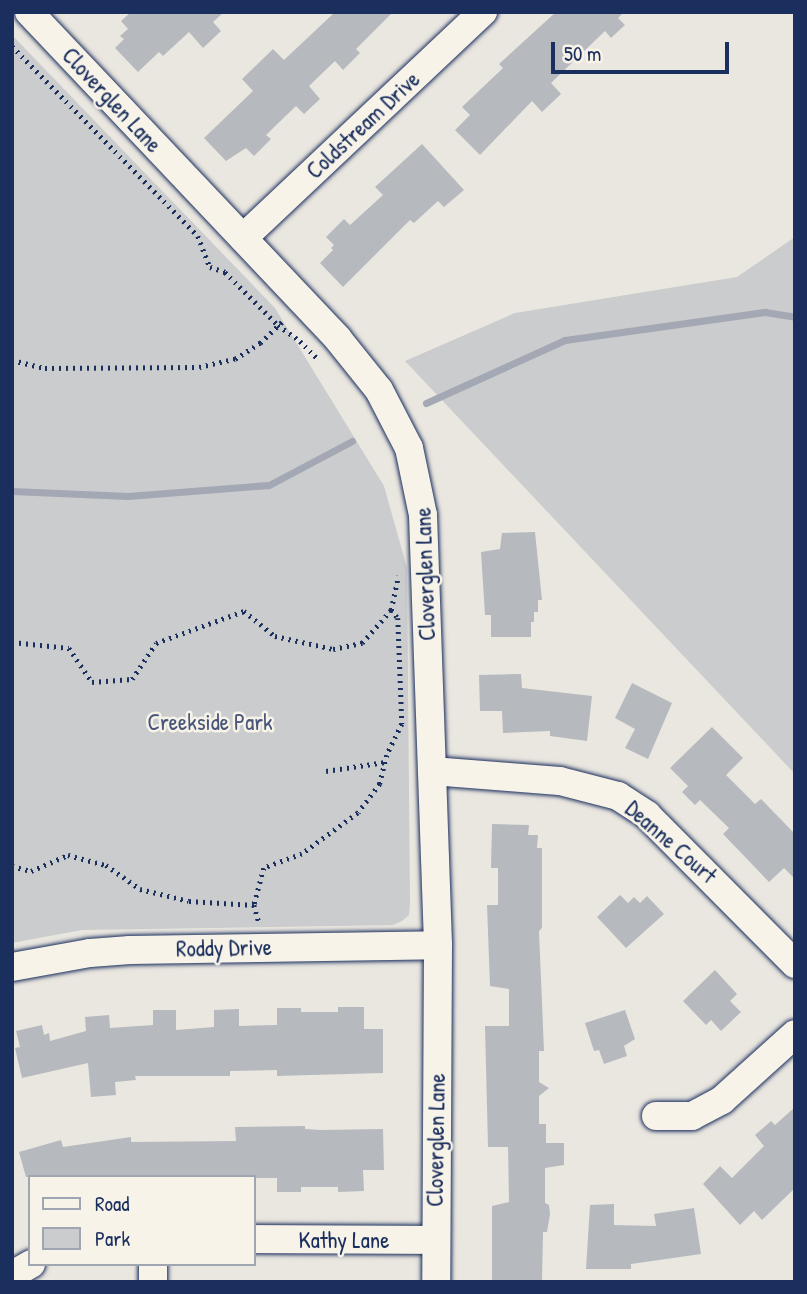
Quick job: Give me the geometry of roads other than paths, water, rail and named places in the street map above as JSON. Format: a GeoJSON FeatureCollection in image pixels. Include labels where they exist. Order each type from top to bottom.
{"type":"FeatureCollection","features":[{"type":"Feature","properties":{"kind":"street","name":"Coldstream Drive"},"geometry":{"type":"LineString","coordinates":[[243,239],[483,12]]}},
{"type":"Feature","properties":{"kind":"street","name":"Cloverglen Lane"},"geometry":{"type":"LineString","coordinates":[[41,16],[243,239],[351,353],[379,390],[402,430],[416,471],[424,515],[438,945],[436,1282]]}},
{"type":"Feature","properties":{"kind":"street","name":"Deanne Court"},"geometry":{"type":"LineString","coordinates":[[432,771],[559,781],[618,796],[657,825],[795,964]]}},
{"type":"Feature","properties":{"kind":"street","name":"Roddy Drive"},"geometry":{"type":"LineString","coordinates":[[12,967],[90,953],[438,945]]}},
{"type":"Feature","properties":{"kind":"street"},"geometry":{"type":"LineString","coordinates":[[656,1116],[692,1116],[722,1100],[795,1034]]}},
{"type":"Feature","properties":{"kind":"street","name":"Kathy Lane"},"geometry":{"type":"LineString","coordinates":[[256,1239],[435,1240]]}},
{"type":"Feature","properties":{"kind":"street"},"geometry":{"type":"LineString","coordinates":[[12,1275],[28,1265]]}},
{"type":"Feature","properties":{"kind":"waterway"},"geometry":{"type":"LineString","coordinates":[[426,403],[565,340],[765,312],[795,317]]}},
{"type":"Feature","properties":{"kind":"waterway"},"geometry":{"type":"LineString","coordinates":[[12,491],[128,496],[269,485],[352,441]]}},
{"type":"Feature","properties":{"kind":"park label","name":"Creekside Park"},"geometry":{"type":"Point","coordinates":[210,722]}}]}
